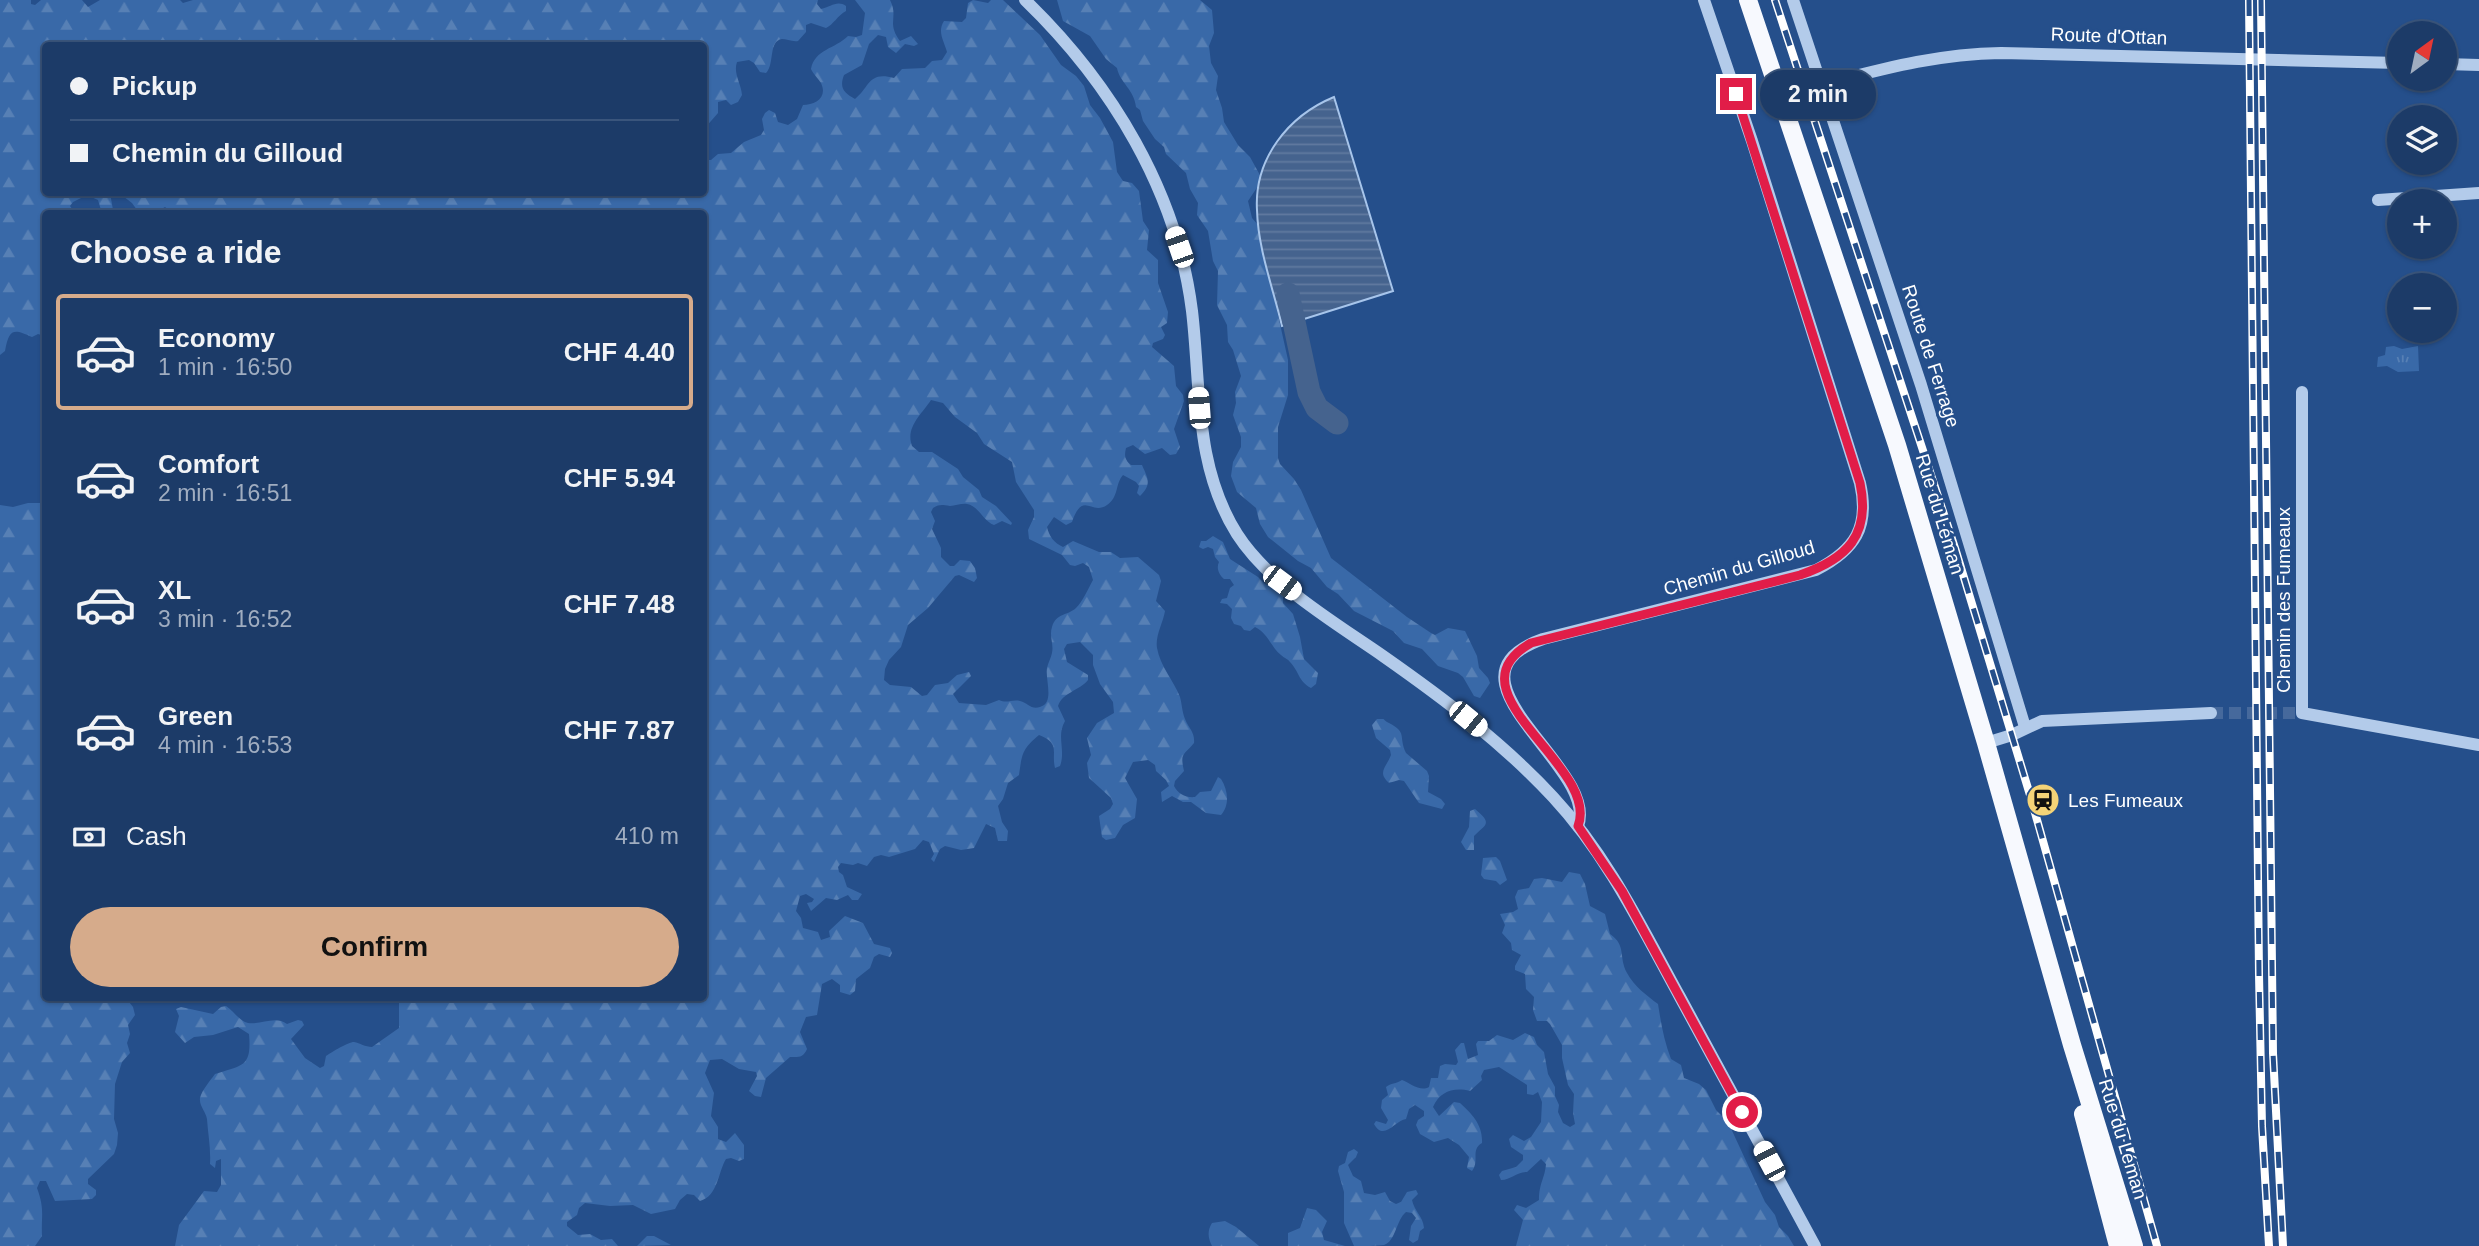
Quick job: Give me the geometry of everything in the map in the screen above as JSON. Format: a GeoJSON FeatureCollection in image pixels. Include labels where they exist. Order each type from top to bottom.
{"type":"FeatureCollection","features":[{"type":"Feature","properties":{"kind":"main road","name":"Rue du Léman"},"geometry":{"type":"LineString","coordinates":[[1748,0],[1897,445],[1986,743],[2071,1045],[2134,1246]]}},
{"type":"Feature","properties":{"kind":"main road","name":"Rue du Léman"},"geometry":{"type":"LineString","coordinates":[[2071,1045],[2078,1096],[2118,1246]]}},
{"type":"Feature","properties":{"kind":"street"},"geometry":{"type":"LineString","coordinates":[[1025,0],[1076,53],[1106,92],[1142,154],[1162,201],[1179,247],[1189,289],[1204,448],[1227,517],[1242,542],[1282,583],[1439,697],[1500,745],[1554,798],[1578,826],[1622,891],[1815,1246]]}},
{"type":"Feature","properties":{"kind":"street","name":"Chemin du Gilloud"},"geometry":{"type":"LineString","coordinates":[[1578,826],[1580,810],[1573,791],[1507,693],[1504,673],[1513,657],[1525,646],[1543,639],[1816,570],[1844,553],[1851,545],[1864,512],[1860,483],[1752,141],[1704,0]]}},
{"type":"Feature","properties":{"kind":"street","name":"Route de Ferrage"},"geometry":{"type":"LineString","coordinates":[[1793,0],[1921,385],[2025,727]]}},
{"type":"Feature","properties":{"kind":"street","name":"Route d'Ottan"},"geometry":{"type":"LineString","coordinates":[[1820,85],[1930,58],[2001,52],[2387,63]]}},
{"type":"Feature","properties":{"kind":"street"},"geometry":{"type":"LineString","coordinates":[[2457,64],[2479,65]]}},
{"type":"Feature","properties":{"kind":"street"},"geometry":{"type":"LineString","coordinates":[[2378,200],[2479,193]]}},
{"type":"Feature","properties":{"kind":"street","name":"Chemin des Fumeaux"},"geometry":{"type":"LineString","coordinates":[[2302,392],[2302,713],[2479,746]]}},
{"type":"Feature","properties":{"kind":"street"},"geometry":{"type":"LineString","coordinates":[[1986,743],[2042,721],[2211,713]]}},
{"type":"Feature","properties":{"kind":"green space"},"geometry":{"type":"Polygon","coordinates":[[[0,0],[31,0],[31,4],[35,5],[41,0],[82,0],[88,7],[100,0],[180,0],[183,3],[193,0],[818,0],[817,4],[821,9],[834,4],[846,6],[846,11],[826,28],[811,23],[806,25],[806,32],[798,41],[778,41],[773,48],[766,73],[760,72],[749,60],[737,62],[736,70],[742,95],[738,102],[731,105],[726,100],[718,102],[718,113],[707,126],[707,42],[42,42],[42,196],[85,196],[73,202],[70,206],[73,210],[42,210],[42,335],[32,337],[13,332],[8,338],[5,351],[0,355],[0,0]]]}},
{"type":"Feature","properties":{"kind":"green space"},"geometry":{"type":"Polygon","coordinates":[[[855,0],[890,0],[896,35],[900,41],[911,36],[918,44],[905,44],[896,53],[888,47],[886,37],[878,35],[869,44],[862,65],[844,75],[844,90],[855,99],[874,78],[894,78],[902,69],[925,68],[932,61],[942,60],[947,52],[942,25],[944,21],[962,22],[966,18],[968,3],[973,0],[988,3],[991,0],[1003,0],[1040,35],[1061,65],[1084,86],[1090,105],[1113,142],[1117,172],[1123,181],[1132,183],[1139,191],[1143,221],[1149,230],[1147,250],[1158,260],[1158,283],[1168,312],[1167,323],[1161,327],[1165,335],[1163,339],[1153,343],[1152,347],[1174,366],[1176,386],[1183,395],[1184,401],[1174,429],[1180,447],[1176,454],[1170,455],[1162,448],[1145,454],[1133,445],[1126,448],[1127,461],[1131,465],[1142,465],[1147,478],[1146,488],[1140,496],[1136,482],[1123,475],[1111,502],[1107,505],[1096,508],[1084,505],[1080,507],[1072,522],[1066,525],[1054,517],[1047,527],[1052,539],[1063,547],[1073,541],[1099,552],[1111,552],[1120,558],[1138,557],[1159,575],[1161,581],[1156,601],[1165,611],[1157,648],[1180,697],[1184,716],[1194,739],[1194,743],[1183,755],[1184,771],[1174,786],[1183,795],[1195,797],[1200,792],[1211,791],[1218,777],[1226,793],[1224,811],[1221,815],[1206,813],[1191,802],[1183,802],[1172,796],[1162,802],[1161,792],[1169,786],[1166,780],[1148,760],[1133,762],[1125,778],[1137,799],[1135,818],[1123,825],[1115,838],[1106,840],[1102,837],[1099,816],[1113,804],[1111,798],[1089,778],[1087,763],[1091,755],[1087,738],[1097,723],[1114,713],[1113,702],[1100,684],[1093,665],[1093,655],[1080,642],[1067,644],[1064,649],[1067,662],[1088,675],[1088,680],[1060,701],[1058,706],[1065,721],[1061,732],[1060,766],[1055,768],[1053,745],[1039,735],[1024,752],[1019,775],[1008,783],[998,806],[1002,822],[1008,831],[1007,841],[998,841],[995,828],[986,824],[974,848],[961,850],[945,846],[940,849],[934,862],[931,859],[934,854],[929,842],[923,840],[915,849],[889,857],[874,857],[867,866],[841,863],[839,872],[843,875],[847,887],[862,894],[858,900],[852,900],[848,895],[837,900],[826,898],[811,911],[807,903],[814,899],[806,894],[800,896],[796,911],[803,928],[818,932],[821,940],[830,937],[829,931],[845,916],[863,923],[874,944],[890,948],[892,953],[890,957],[879,954],[874,957],[870,968],[856,979],[855,991],[850,995],[840,992],[840,985],[832,979],[822,984],[817,1015],[806,1017],[800,1032],[807,1049],[800,1056],[790,1057],[766,1078],[761,1097],[749,1091],[757,1076],[756,1072],[739,1069],[722,1059],[710,1060],[705,1073],[714,1093],[711,1116],[718,1127],[718,1139],[726,1142],[735,1133],[744,1145],[744,1159],[726,1159],[714,1189],[706,1198],[700,1201],[694,1195],[687,1194],[675,1209],[651,1214],[633,1205],[585,1203],[579,1208],[577,1215],[567,1222],[567,1226],[578,1235],[590,1234],[601,1240],[612,1239],[618,1246],[175,1246],[179,1225],[204,1191],[217,1192],[221,1185],[221,1159],[216,1161],[215,1168],[210,1164],[207,1119],[201,1104],[201,1095],[215,1074],[232,1069],[247,1059],[250,1045],[249,1034],[238,1027],[213,1035],[194,1037],[185,1043],[175,1032],[179,1016],[176,1009],[181,1007],[213,1014],[226,1006],[248,1023],[278,1020],[287,1024],[302,1021],[304,1025],[291,1039],[305,1058],[320,1068],[324,1066],[326,1056],[344,1045],[354,1042],[372,1047],[399,1028],[399,1001],[707,1001],[707,210],[169,210],[165,207],[160,210],[137,210],[123,196],[707,196],[707,160],[718,154],[731,153],[744,142],[761,135],[764,130],[762,119],[769,110],[775,113],[778,122],[788,125],[797,119],[803,105],[812,104],[822,97],[823,88],[811,69],[813,62],[821,53],[848,36],[862,35],[865,13],[855,0]],[[931,400],[913,427],[910,439],[912,446],[919,452],[932,452],[958,469],[963,477],[979,490],[982,497],[996,506],[1012,523],[1011,525],[1002,521],[994,525],[967,504],[933,508],[931,512],[935,521],[932,529],[941,548],[941,557],[950,566],[960,560],[970,561],[977,578],[974,582],[959,575],[955,576],[928,608],[908,625],[901,647],[885,669],[884,680],[890,685],[911,687],[922,696],[927,695],[935,685],[948,683],[957,675],[969,672],[971,676],[953,694],[959,703],[986,705],[999,700],[1017,701],[1037,708],[1045,705],[1048,696],[1047,668],[1052,655],[1051,634],[1054,622],[1076,608],[1093,580],[1089,567],[1083,563],[1070,565],[1062,555],[1029,539],[1028,530],[1034,510],[1016,482],[1012,462],[984,444],[977,433],[955,417],[943,403],[931,400]]]}},
{"type":"Feature","properties":{"kind":"green space"},"geometry":{"type":"Polygon","coordinates":[[[1057,0],[1200,0],[1212,10],[1214,33],[1209,46],[1211,63],[1218,76],[1216,90],[1224,122],[1261,177],[1248,201],[1252,218],[1258,225],[1288,360],[1288,395],[1278,427],[1280,464],[1301,490],[1331,558],[1431,633],[1435,635],[1448,628],[1465,631],[1477,656],[1479,668],[1490,683],[1480,698],[1474,696],[1458,673],[1438,666],[1422,649],[1404,643],[1393,631],[1354,611],[1327,587],[1311,568],[1268,537],[1260,524],[1256,508],[1237,492],[1231,476],[1233,462],[1241,447],[1241,437],[1233,415],[1235,392],[1241,376],[1228,342],[1227,325],[1217,305],[1218,271],[1213,261],[1208,231],[1197,215],[1198,203],[1190,189],[1186,173],[1166,154],[1164,147],[1143,121],[1133,95],[1117,68],[1106,59],[1090,36],[1063,21],[1057,0]]]}},
{"type":"Feature","properties":{"kind":"green space"},"geometry":{"type":"Polygon","coordinates":[[[89,196],[111,196],[113,210],[101,210],[98,200],[89,196]]]}},
{"type":"Feature","properties":{"kind":"green space"},"geometry":{"type":"Polygon","coordinates":[[[2418,346],[2419,371],[2398,372],[2387,366],[2377,367],[2378,357],[2385,355],[2386,347],[2402,349],[2418,346]]]}},
{"type":"Feature","properties":{"kind":"green space"},"geometry":{"type":"Polygon","coordinates":[[[42,503],[42,1001],[128,1001],[135,1015],[128,1025],[130,1034],[127,1043],[130,1053],[122,1062],[115,1084],[114,1119],[118,1133],[114,1154],[88,1179],[88,1184],[96,1190],[92,1199],[55,1201],[46,1181],[40,1181],[37,1188],[42,1207],[42,1236],[35,1246],[0,1246],[0,505],[13,507],[42,503]]]}},
{"type":"Feature","properties":{"kind":"green space"},"geometry":{"type":"Polygon","coordinates":[[[1213,536],[1223,542],[1230,559],[1265,584],[1283,593],[1283,603],[1293,614],[1304,659],[1318,673],[1316,684],[1311,688],[1303,682],[1293,665],[1278,652],[1263,632],[1255,627],[1250,631],[1244,630],[1234,624],[1231,618],[1232,609],[1227,604],[1220,603],[1227,598],[1234,585],[1230,579],[1224,579],[1219,573],[1219,562],[1213,549],[1199,547],[1201,541],[1213,536]]]}},
{"type":"Feature","properties":{"kind":"green space"},"geometry":{"type":"Polygon","coordinates":[[[1377,719],[1384,719],[1399,730],[1406,753],[1427,771],[1428,792],[1445,804],[1442,809],[1419,803],[1404,781],[1389,783],[1385,779],[1383,773],[1391,755],[1390,750],[1376,738],[1372,725],[1377,719]]]}},
{"type":"Feature","properties":{"kind":"green space"},"geometry":{"type":"Polygon","coordinates":[[[1475,809],[1486,824],[1474,836],[1474,850],[1466,850],[1461,842],[1469,827],[1470,811],[1475,809]]]}},
{"type":"Feature","properties":{"kind":"green space"},"geometry":{"type":"Polygon","coordinates":[[[1496,857],[1507,880],[1500,885],[1496,881],[1484,879],[1481,875],[1483,858],[1496,857]]]}},
{"type":"Feature","properties":{"kind":"green space"},"geometry":{"type":"Polygon","coordinates":[[[1569,872],[1580,874],[1590,906],[1605,914],[1610,934],[1619,943],[1627,973],[1645,994],[1658,1004],[1671,1059],[1681,1065],[1684,1078],[1706,1090],[1716,1110],[1728,1122],[1765,1202],[1794,1246],[1516,1246],[1523,1220],[1514,1210],[1517,1205],[1526,1208],[1539,1200],[1546,1164],[1541,1159],[1527,1172],[1505,1180],[1501,1180],[1499,1175],[1502,1171],[1516,1167],[1523,1160],[1523,1155],[1511,1147],[1509,1139],[1513,1135],[1524,1141],[1531,1137],[1541,1122],[1542,1102],[1538,1092],[1527,1094],[1527,1085],[1499,1067],[1484,1070],[1482,1080],[1470,1091],[1453,1090],[1439,1097],[1433,1107],[1439,1116],[1454,1102],[1460,1103],[1476,1120],[1482,1143],[1476,1149],[1472,1171],[1467,1168],[1469,1157],[1459,1145],[1448,1138],[1434,1142],[1420,1134],[1416,1125],[1424,1116],[1424,1111],[1415,1105],[1409,1109],[1406,1119],[1386,1131],[1378,1129],[1374,1124],[1376,1121],[1386,1124],[1388,1120],[1381,1108],[1382,1100],[1388,1095],[1386,1087],[1402,1080],[1419,1088],[1429,1087],[1431,1078],[1438,1078],[1440,1066],[1456,1065],[1458,1062],[1455,1050],[1461,1043],[1464,1043],[1468,1059],[1478,1055],[1478,1041],[1489,1041],[1497,1035],[1513,1040],[1525,1033],[1534,1037],[1544,1052],[1563,1123],[1570,1127],[1575,1124],[1574,1094],[1568,1085],[1562,1045],[1547,1021],[1537,1021],[1533,1010],[1534,997],[1526,989],[1525,974],[1515,970],[1521,955],[1512,950],[1511,943],[1502,933],[1505,925],[1500,914],[1518,909],[1515,897],[1518,890],[1529,888],[1534,879],[1562,882],[1569,872]]]}},
{"type":"Feature","properties":{"kind":"green space"},"geometry":{"type":"Polygon","coordinates":[[[1354,1149],[1358,1152],[1348,1165],[1353,1176],[1361,1181],[1364,1193],[1375,1195],[1385,1192],[1390,1201],[1396,1204],[1401,1202],[1407,1192],[1416,1190],[1418,1194],[1412,1200],[1424,1228],[1420,1231],[1418,1240],[1413,1243],[1409,1240],[1411,1226],[1416,1218],[1412,1213],[1406,1212],[1388,1243],[1354,1246],[1344,1223],[1344,1192],[1338,1171],[1339,1166],[1345,1163],[1348,1152],[1354,1149]]]}},
{"type":"Feature","properties":{"kind":"green space"},"geometry":{"type":"Polygon","coordinates":[[[1307,1208],[1316,1210],[1327,1221],[1322,1232],[1324,1240],[1345,1246],[1288,1246],[1288,1233],[1300,1228],[1307,1208]]]}},
{"type":"Feature","properties":{"kind":"green space"},"geometry":{"type":"Polygon","coordinates":[[[1225,1221],[1259,1246],[1212,1246],[1210,1226],[1212,1223],[1225,1221]]]}},
{"type":"Feature","properties":{"kind":"green space"},"geometry":{"type":"Polygon","coordinates":[[[647,1236],[654,1236],[671,1245],[637,1246],[647,1236]]]}},
{"type":"Feature","properties":{"kind":"shaded area"},"geometry":{"type":"Polygon","coordinates":[[[1334,97],[1393,291],[1282,326],[1258,225],[1261,174],[1277,142],[1289,128],[1317,105],[1334,97]]]}},
{"type":"Feature","properties":{"kind":"waterway"},"geometry":{"type":"LineString","coordinates":[[1288,294],[1309,392],[1317,408],[1337,423]]}},
{"type":"Feature","properties":{"kind":"tunnel"},"geometry":{"type":"LineString","coordinates":[[2211,713],[2302,713]]}},
{"type":"Feature","properties":{"kind":"railway"},"geometry":{"type":"LineString","coordinates":[[1775,0],[1955,548],[2030,795],[2157,1246]]}},
{"type":"Feature","properties":{"kind":"railway"},"geometry":{"type":"LineString","coordinates":[[2249,0],[2259,974],[2262,1126],[2269,1246]]}},
{"type":"Feature","properties":{"kind":"railway"},"geometry":{"type":"LineString","coordinates":[[2261,0],[2273,1053],[2283,1246]]}},
{"type":"Feature","properties":{"kind":"place","name":"Les Fumeaux"},"geometry":{"type":"Point","coordinates":[2043,800]}},
{"type":"Feature","properties":{"kind":"route"},"geometry":{"type":"LineString","coordinates":[[1736,94],[1860,483],[1864,512],[1862,522],[1844,553],[1816,570],[1531,643],[1508,663],[1504,673],[1504,685],[1514,707],[1554,760],[1573,791],[1580,810],[1578,826],[1622,891],[1742,1112]]}}]}
